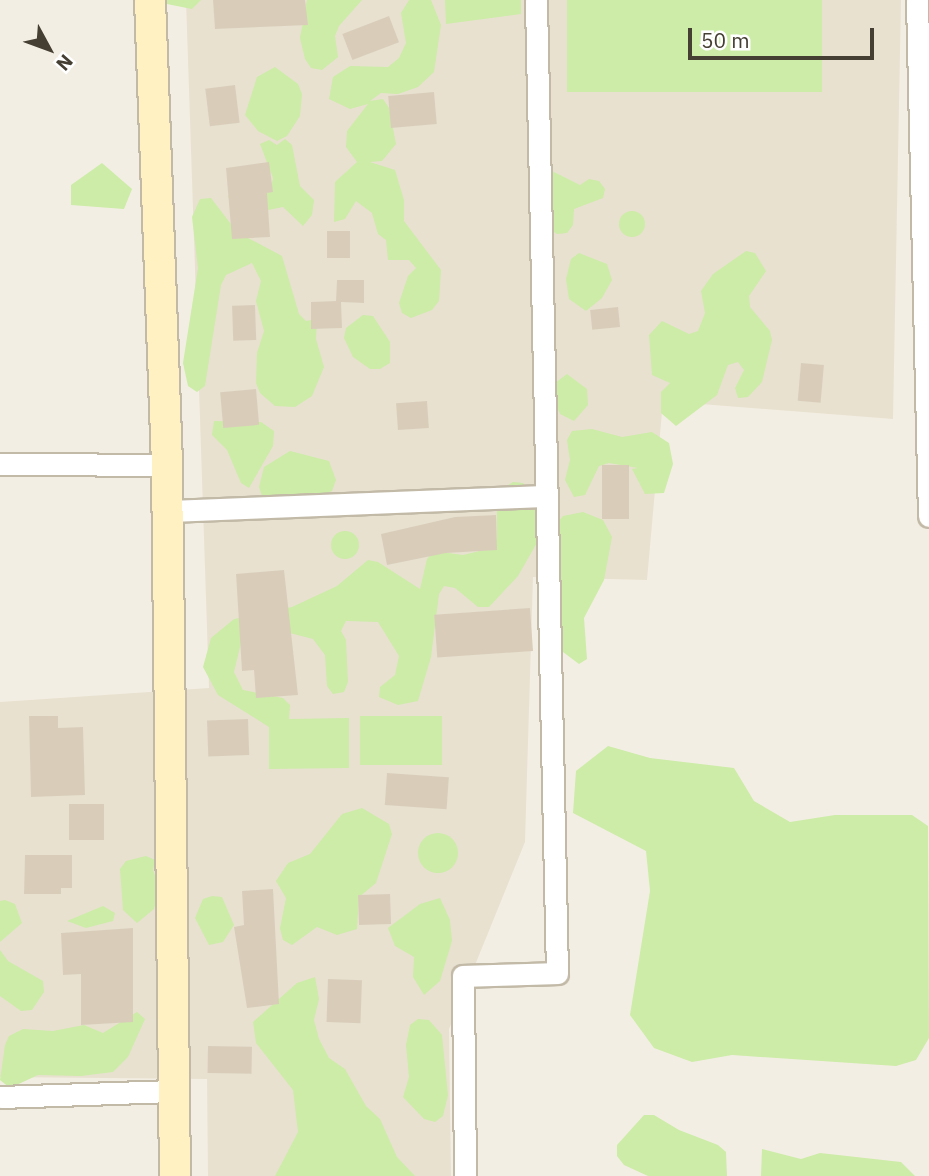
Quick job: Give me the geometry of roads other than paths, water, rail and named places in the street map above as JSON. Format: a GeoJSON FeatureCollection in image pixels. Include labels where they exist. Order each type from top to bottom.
{"type":"FeatureCollection","features":[{"type":"Feature","properties":{"kind":"street"},"geometry":{"type":"LineString","coordinates":[[150,0],[168,511],[175,1176]]}},
{"type":"Feature","properties":{"kind":"street"},"geometry":{"type":"LineString","coordinates":[[465,1176],[463,976],[556,973],[536,0]]}},
{"type":"Feature","properties":{"kind":"street"},"geometry":{"type":"LineString","coordinates":[[917,0],[929,516]]}},
{"type":"Feature","properties":{"kind":"street"},"geometry":{"type":"LineString","coordinates":[[0,464],[167,465]]}},
{"type":"Feature","properties":{"kind":"street"},"geometry":{"type":"LineString","coordinates":[[168,511],[547,496]]}},
{"type":"Feature","properties":{"kind":"street"},"geometry":{"type":"LineString","coordinates":[[0,1097],[174,1091]]}}]}
